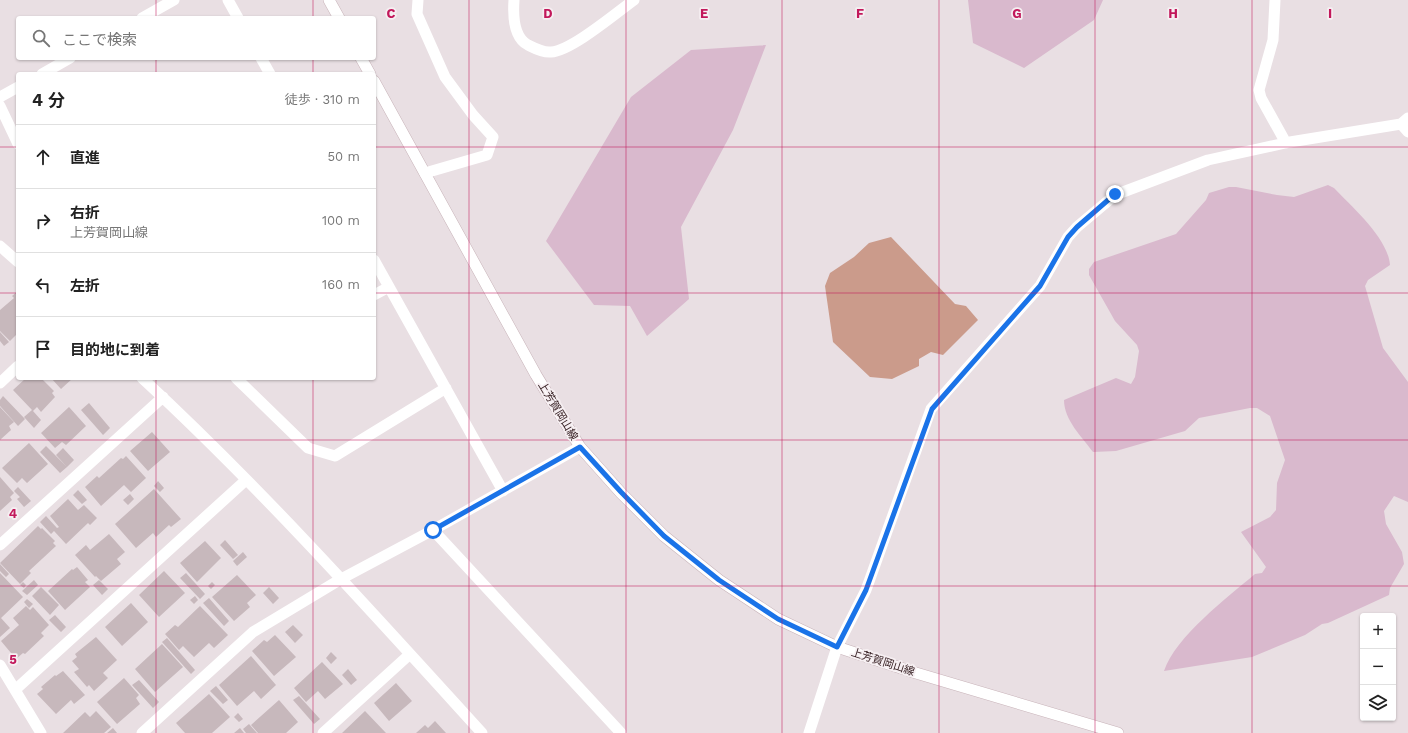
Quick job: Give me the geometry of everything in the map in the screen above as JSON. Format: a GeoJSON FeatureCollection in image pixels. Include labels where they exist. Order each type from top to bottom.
{"type":"FeatureCollection","features":[{"type":"Feature","properties":{"kind":"street"},"geometry":{"type":"LineString","coordinates":[[146,16],[174,0]]}},
{"type":"Feature","properties":{"kind":"street"},"geometry":{"type":"LineString","coordinates":[[228,0],[237,16]]}},
{"type":"Feature","properties":{"kind":"street"},"geometry":{"type":"LineString","coordinates":[[329,0],[338,16]]}},
{"type":"Feature","properties":{"kind":"street"},"geometry":{"type":"LineString","coordinates":[[418,0],[417,14],[445,77],[473,115],[493,137],[487,155],[425,174]]}},
{"type":"Feature","properties":{"kind":"street"},"geometry":{"type":"LineString","coordinates":[[514,0],[514,23],[520,37],[526,44],[538,50],[551,52],[568,47],[634,0]]}},
{"type":"Feature","properties":{"kind":"street"},"geometry":{"type":"LineString","coordinates":[[1275,0],[1273,40],[1259,90],[1261,98],[1286,143]]}},
{"type":"Feature","properties":{"kind":"street"},"geometry":{"type":"LineString","coordinates":[[46,72],[66,60]]}},
{"type":"Feature","properties":{"kind":"street"},"geometry":{"type":"LineString","coordinates":[[262,60],[269,72]]}},
{"type":"Feature","properties":{"kind":"street"},"geometry":{"type":"LineString","coordinates":[[362,60],[369,72]]}},
{"type":"Feature","properties":{"kind":"street","name":"上芳賀岡山線"},"geometry":{"type":"LineString","coordinates":[[376,85],[536,375],[580,447],[664,536],[719,580],[778,619],[837,647],[916,674],[1118,733]]}},
{"type":"Feature","properties":{"kind":"street"},"geometry":{"type":"LineString","coordinates":[[0,97],[16,88]]}},
{"type":"Feature","properties":{"kind":"street"},"geometry":{"type":"LineString","coordinates":[[0,106],[16,140]]}},
{"type":"Feature","properties":{"kind":"street"},"geometry":{"type":"LineString","coordinates":[[809,733],[837,647],[866,590],[932,409],[1040,286],[1068,237],[1077,227],[1115,194],[1208,160],[1286,143],[1406,125]]}},
{"type":"Feature","properties":{"kind":"street"},"geometry":{"type":"LineString","coordinates":[[0,246],[16,260]]}},
{"type":"Feature","properties":{"kind":"street"},"geometry":{"type":"LineString","coordinates":[[376,264],[503,491]]}},
{"type":"Feature","properties":{"kind":"street"},"geometry":{"type":"LineString","coordinates":[[376,295],[389,287]]}},
{"type":"Feature","properties":{"kind":"street"},"geometry":{"type":"LineString","coordinates":[[0,383],[16,368]]}},
{"type":"Feature","properties":{"kind":"street"},"geometry":{"type":"LineString","coordinates":[[144,380],[246,480],[341,579],[482,733]]}},
{"type":"Feature","properties":{"kind":"street"},"geometry":{"type":"LineString","coordinates":[[238,380],[308,448],[335,456],[446,388]]}},
{"type":"Feature","properties":{"kind":"street"},"geometry":{"type":"LineString","coordinates":[[0,545],[163,397]]}},
{"type":"Feature","properties":{"kind":"street"},"geometry":{"type":"LineString","coordinates":[[142,733],[253,632],[341,579],[433,530],[580,447]]}},
{"type":"Feature","properties":{"kind":"street"},"geometry":{"type":"LineString","coordinates":[[15,690],[246,480]]}},
{"type":"Feature","properties":{"kind":"street"},"geometry":{"type":"LineString","coordinates":[[433,530],[621,733]]}},
{"type":"Feature","properties":{"kind":"street"},"geometry":{"type":"LineString","coordinates":[[323,733],[410,654]]}},
{"type":"Feature","properties":{"kind":"street"},"geometry":{"type":"LineString","coordinates":[[0,665],[40,733]]}},
{"type":"Feature","properties":{"kind":"shaded area"},"geometry":{"type":"Polygon","coordinates":[[[968,0],[1103,0],[1094,20],[1024,68],[973,43],[968,0]]]}},
{"type":"Feature","properties":{"kind":"shaded area"},"geometry":{"type":"Polygon","coordinates":[[[766,45],[733,130],[681,227],[689,299],[647,336],[630,306],[594,305],[546,241],[631,97],[691,50],[766,45]]]}},
{"type":"Feature","properties":{"kind":"shaded area"},"geometry":{"type":"Polygon","coordinates":[[[1328,185],[1334,188],[1368,224],[1383,244],[1388,255],[1390,265],[1368,280],[1365,286],[1383,348],[1408,382],[1408,502],[1394,496],[1384,511],[1386,524],[1402,552],[1404,564],[1390,588],[1389,595],[1328,623],[1322,624],[1305,635],[1252,657],[1164,671],[1179,644],[1191,631],[1231,594],[1255,574],[1262,573],[1266,567],[1241,532],[1270,517],[1276,510],[1277,483],[1285,460],[1270,416],[1257,408],[1199,418],[1185,431],[1116,451],[1093,452],[1070,421],[1064,400],[1116,378],[1131,384],[1135,377],[1139,351],[1137,345],[1115,321],[1089,275],[1089,269],[1094,262],[1176,234],[1206,200],[1209,193],[1229,187],[1236,187],[1294,197],[1328,185]]]}},
{"type":"Feature","properties":{"kind":"shaded area"},"geometry":{"type":"Polygon","coordinates":[[[891,237],[955,304],[966,306],[978,320],[943,355],[931,352],[919,359],[919,366],[892,379],[870,377],[833,342],[825,286],[830,273],[854,257],[869,243],[891,237]]]}},
{"type":"Feature","properties":{"kind":"building"},"geometry":{"type":"Polygon","coordinates":[[[16,293],[16,335],[10,341],[0,331],[0,310],[14,298],[12,296],[16,293]]]}},
{"type":"Feature","properties":{"kind":"building"},"geometry":{"type":"Polygon","coordinates":[[[0,332],[9,342],[4,346],[0,341],[0,332]]]}},
{"type":"Feature","properties":{"kind":"building"},"geometry":{"type":"Polygon","coordinates":[[[24,380],[43,380],[54,391],[52,393],[55,397],[41,412],[37,407],[33,411],[41,420],[34,428],[24,417],[32,410],[13,390],[24,380]]]}},
{"type":"Feature","properties":{"kind":"building"},"geometry":{"type":"Polygon","coordinates":[[[53,380],[71,380],[61,389],[53,380]]]}},
{"type":"Feature","properties":{"kind":"building"},"geometry":{"type":"Polygon","coordinates":[[[3,396],[25,419],[18,426],[0,406],[0,400],[3,396]]]}},
{"type":"Feature","properties":{"kind":"building"},"geometry":{"type":"Polygon","coordinates":[[[89,403],[110,428],[103,435],[81,410],[89,403]]]}},
{"type":"Feature","properties":{"kind":"building"},"geometry":{"type":"Polygon","coordinates":[[[0,407],[14,422],[9,426],[11,430],[0,440],[0,407]]]}},
{"type":"Feature","properties":{"kind":"building"},"geometry":{"type":"Polygon","coordinates":[[[69,407],[86,426],[66,445],[62,442],[55,448],[41,433],[69,407]]]}},
{"type":"Feature","properties":{"kind":"building"},"geometry":{"type":"Polygon","coordinates":[[[152,432],[170,452],[148,471],[130,451],[152,432]]]}},
{"type":"Feature","properties":{"kind":"building"},"geometry":{"type":"Polygon","coordinates":[[[29,443],[48,464],[27,483],[22,478],[17,483],[2,468],[29,443]]]}},
{"type":"Feature","properties":{"kind":"building"},"geometry":{"type":"Polygon","coordinates":[[[46,446],[67,467],[60,473],[40,452],[46,446]]]}},
{"type":"Feature","properties":{"kind":"building"},"geometry":{"type":"Polygon","coordinates":[[[63,448],[74,460],[67,467],[56,455],[63,448]]]}},
{"type":"Feature","properties":{"kind":"building"},"geometry":{"type":"Polygon","coordinates":[[[126,456],[146,478],[131,492],[124,485],[101,506],[85,487],[97,476],[99,478],[121,458],[123,459],[126,456]]]}},
{"type":"Feature","properties":{"kind":"building"},"geometry":{"type":"Polygon","coordinates":[[[0,477],[14,493],[10,497],[12,500],[0,511],[0,477]]]}},
{"type":"Feature","properties":{"kind":"building"},"geometry":{"type":"Polygon","coordinates":[[[158,481],[164,488],[160,492],[154,486],[158,481]]]}},
{"type":"Feature","properties":{"kind":"building"},"geometry":{"type":"Polygon","coordinates":[[[18,487],[31,501],[24,507],[17,499],[20,497],[14,491],[18,487]]]}},
{"type":"Feature","properties":{"kind":"building"},"geometry":{"type":"Polygon","coordinates":[[[154,489],[181,519],[171,527],[169,525],[156,537],[153,533],[136,548],[115,524],[154,489]]]}},
{"type":"Feature","properties":{"kind":"building"},"geometry":{"type":"Polygon","coordinates":[[[78,490],[87,500],[82,504],[73,495],[78,490]]]}},
{"type":"Feature","properties":{"kind":"building"},"geometry":{"type":"Polygon","coordinates":[[[130,494],[134,499],[128,505],[123,500],[130,494]]]}},
{"type":"Feature","properties":{"kind":"building"},"geometry":{"type":"Polygon","coordinates":[[[68,499],[78,510],[84,505],[97,518],[90,525],[88,523],[66,544],[54,531],[51,534],[40,522],[46,516],[57,528],[59,527],[50,516],[68,499]]]}},
{"type":"Feature","properties":{"kind":"building"},"geometry":{"type":"Polygon","coordinates":[[[38,526],[55,541],[53,543],[56,546],[29,571],[31,573],[20,584],[0,563],[38,526]]]}},
{"type":"Feature","properties":{"kind":"building"},"geometry":{"type":"Polygon","coordinates":[[[109,534],[125,552],[117,559],[121,564],[101,581],[96,576],[95,577],[75,555],[86,545],[90,550],[109,534]]]}},
{"type":"Feature","properties":{"kind":"building"},"geometry":{"type":"Polygon","coordinates":[[[225,540],[238,555],[233,559],[220,545],[225,540]]]}},
{"type":"Feature","properties":{"kind":"building"},"geometry":{"type":"Polygon","coordinates":[[[205,541],[221,558],[197,582],[180,563],[205,541]]]}},
{"type":"Feature","properties":{"kind":"building"},"geometry":{"type":"Polygon","coordinates":[[[243,552],[247,557],[237,566],[233,561],[243,552]]]}},
{"type":"Feature","properties":{"kind":"building"},"geometry":{"type":"Polygon","coordinates":[[[0,564],[9,574],[6,577],[0,571],[0,564]]]}},
{"type":"Feature","properties":{"kind":"building"},"geometry":{"type":"Polygon","coordinates":[[[77,567],[88,580],[85,582],[90,587],[65,610],[48,591],[72,569],[73,570],[77,567]]]}},
{"type":"Feature","properties":{"kind":"building"},"geometry":{"type":"Polygon","coordinates":[[[164,571],[185,593],[159,617],[139,595],[164,571]]]}},
{"type":"Feature","properties":{"kind":"building"},"geometry":{"type":"Polygon","coordinates":[[[0,573],[23,597],[1,618],[10,628],[0,637],[0,573]]]}},
{"type":"Feature","properties":{"kind":"building"},"geometry":{"type":"Polygon","coordinates":[[[186,573],[205,594],[200,599],[180,578],[186,573]]]}},
{"type":"Feature","properties":{"kind":"building"},"geometry":{"type":"Polygon","coordinates":[[[237,575],[256,595],[247,603],[250,607],[234,621],[212,597],[237,575]]]}},
{"type":"Feature","properties":{"kind":"building"},"geometry":{"type":"Polygon","coordinates":[[[34,580],[38,585],[27,595],[22,591],[34,580]]]}},
{"type":"Feature","properties":{"kind":"building"},"geometry":{"type":"Polygon","coordinates":[[[99,580],[108,589],[102,595],[93,585],[99,580]]]}},
{"type":"Feature","properties":{"kind":"building"},"geometry":{"type":"Polygon","coordinates":[[[23,582],[26,585],[24,588],[20,585],[23,582]]]}},
{"type":"Feature","properties":{"kind":"building"},"geometry":{"type":"Polygon","coordinates":[[[212,582],[215,585],[211,589],[208,586],[212,582]]]}},
{"type":"Feature","properties":{"kind":"building"},"geometry":{"type":"Polygon","coordinates":[[[41,587],[59,605],[50,615],[32,596],[41,587]]]}},
{"type":"Feature","properties":{"kind":"building"},"geometry":{"type":"Polygon","coordinates":[[[269,587],[279,598],[273,604],[263,593],[269,587]]]}},
{"type":"Feature","properties":{"kind":"building"},"geometry":{"type":"Polygon","coordinates":[[[195,596],[198,600],[194,604],[190,600],[195,596]]]}},
{"type":"Feature","properties":{"kind":"building"},"geometry":{"type":"Polygon","coordinates":[[[209,598],[229,621],[224,626],[203,603],[209,598]]]}},
{"type":"Feature","properties":{"kind":"building"},"geometry":{"type":"Polygon","coordinates":[[[27,599],[33,604],[29,608],[24,602],[27,599]]]}},
{"type":"Feature","properties":{"kind":"building"},"geometry":{"type":"Polygon","coordinates":[[[131,603],[148,622],[122,646],[105,627],[131,603]]]}},
{"type":"Feature","properties":{"kind":"building"},"geometry":{"type":"Polygon","coordinates":[[[26,606],[30,610],[33,607],[49,625],[41,633],[44,636],[25,654],[23,653],[16,659],[1,641],[19,625],[13,618],[26,606]]]}},
{"type":"Feature","properties":{"kind":"building"},"geometry":{"type":"Polygon","coordinates":[[[200,606],[228,635],[214,648],[209,643],[194,657],[183,646],[179,650],[165,634],[175,625],[178,627],[200,606]]]}},
{"type":"Feature","properties":{"kind":"building"},"geometry":{"type":"Polygon","coordinates":[[[55,615],[66,627],[61,632],[49,620],[55,615]]]}},
{"type":"Feature","properties":{"kind":"building"},"geometry":{"type":"Polygon","coordinates":[[[293,625],[303,635],[295,643],[285,632],[293,625]]]}},
{"type":"Feature","properties":{"kind":"building"},"geometry":{"type":"Polygon","coordinates":[[[275,635],[296,657],[274,676],[252,651],[264,640],[267,642],[275,635]]]}},
{"type":"Feature","properties":{"kind":"building"},"geometry":{"type":"Polygon","coordinates":[[[96,637],[117,660],[103,673],[108,678],[94,691],[89,685],[87,687],[74,672],[79,669],[72,661],[77,657],[75,654],[96,637]]]}},
{"type":"Feature","properties":{"kind":"building"},"geometry":{"type":"Polygon","coordinates":[[[167,638],[195,670],[191,674],[162,642],[167,638]]]}},
{"type":"Feature","properties":{"kind":"building"},"geometry":{"type":"Polygon","coordinates":[[[162,644],[183,667],[155,692],[135,669],[162,644]]]}},
{"type":"Feature","properties":{"kind":"building"},"geometry":{"type":"Polygon","coordinates":[[[331,652],[337,658],[331,664],[326,658],[331,652]]]}},
{"type":"Feature","properties":{"kind":"building"},"geometry":{"type":"Polygon","coordinates":[[[251,656],[276,685],[261,699],[254,691],[237,706],[219,685],[251,656]]]}},
{"type":"Feature","properties":{"kind":"building"},"geometry":{"type":"Polygon","coordinates":[[[322,662],[343,684],[325,699],[318,691],[306,702],[294,688],[322,662]]]}},
{"type":"Feature","properties":{"kind":"building"},"geometry":{"type":"Polygon","coordinates":[[[348,669],[357,680],[351,685],[342,675],[348,669]]]}},
{"type":"Feature","properties":{"kind":"building"},"geometry":{"type":"Polygon","coordinates":[[[63,671],[85,695],[74,704],[71,700],[56,714],[37,694],[43,689],[41,687],[55,675],[56,676],[63,671]]]}},
{"type":"Feature","properties":{"kind":"building"},"geometry":{"type":"Polygon","coordinates":[[[124,678],[139,695],[136,698],[140,704],[117,724],[97,702],[124,678]]]}},
{"type":"Feature","properties":{"kind":"building"},"geometry":{"type":"Polygon","coordinates":[[[139,680],[159,702],[153,708],[132,685],[139,680]]]}},
{"type":"Feature","properties":{"kind":"building"},"geometry":{"type":"Polygon","coordinates":[[[396,683],[412,701],[389,721],[374,703],[396,683]]]}},
{"type":"Feature","properties":{"kind":"building"},"geometry":{"type":"Polygon","coordinates":[[[216,686],[228,700],[223,704],[210,691],[216,686]]]}},
{"type":"Feature","properties":{"kind":"building"},"geometry":{"type":"Polygon","coordinates":[[[209,694],[230,717],[212,733],[185,733],[176,723],[209,694]]]}},
{"type":"Feature","properties":{"kind":"building"},"geometry":{"type":"Polygon","coordinates":[[[299,696],[320,719],[314,724],[293,700],[299,696]]]}},
{"type":"Feature","properties":{"kind":"building"},"geometry":{"type":"Polygon","coordinates":[[[279,700],[298,722],[286,733],[258,733],[251,725],[279,700]]]}},
{"type":"Feature","properties":{"kind":"building"},"geometry":{"type":"Polygon","coordinates":[[[96,711],[111,727],[104,733],[63,733],[85,712],[90,717],[96,711]]]}},
{"type":"Feature","properties":{"kind":"building"},"geometry":{"type":"Polygon","coordinates":[[[365,711],[386,733],[342,733],[365,711]]]}},
{"type":"Feature","properties":{"kind":"building"},"geometry":{"type":"Polygon","coordinates":[[[238,713],[243,719],[239,722],[234,717],[238,713]]]}},
{"type":"Feature","properties":{"kind":"building"},"geometry":{"type":"Polygon","coordinates":[[[435,721],[446,733],[416,733],[425,725],[428,728],[435,721]]]}},
{"type":"Feature","properties":{"kind":"building"},"geometry":{"type":"Polygon","coordinates":[[[249,724],[257,733],[246,733],[243,729],[249,724]]]}},
{"type":"Feature","properties":{"kind":"building"},"geometry":{"type":"Polygon","coordinates":[[[113,728],[117,733],[107,733],[113,728]]]}},
{"type":"Feature","properties":{"kind":"building"},"geometry":{"type":"Polygon","coordinates":[[[240,728],[244,733],[234,733],[240,728]]]}},
{"type":"Feature","properties":{"kind":"route"},"geometry":{"type":"LineString","coordinates":[[433,530],[580,447],[664,536],[719,580],[778,619],[837,647],[866,590],[909,476],[932,409],[1040,286],[1068,237],[1077,227],[1115,194]]}}]}
